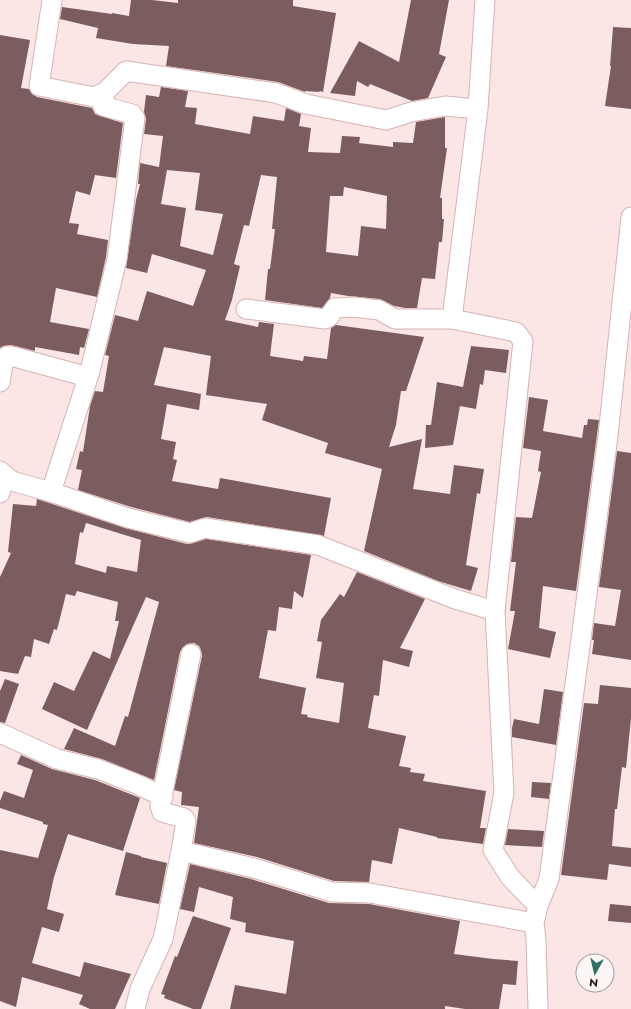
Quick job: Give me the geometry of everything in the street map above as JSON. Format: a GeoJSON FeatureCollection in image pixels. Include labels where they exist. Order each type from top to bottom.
{"type":"FeatureCollection","features":[{"type":"Feature","properties":{"kind":"street"},"geometry":{"type":"LineString","coordinates":[[52,0],[39,86],[94,97],[105,92],[126,71],[276,92],[306,104],[386,120],[410,112],[445,106],[478,109]]}},
{"type":"Feature","properties":{"kind":"street"},"geometry":{"type":"LineString","coordinates":[[452,319],[478,109],[485,0]]}},
{"type":"Feature","properties":{"kind":"street"},"geometry":{"type":"LineString","coordinates":[[50,492],[88,377],[117,259],[135,118],[132,114],[103,106],[105,92]]}},
{"type":"Feature","properties":{"kind":"street"},"geometry":{"type":"LineString","coordinates":[[538,1009],[536,915],[549,879],[585,615],[608,436],[631,217]]}},
{"type":"Feature","properties":{"kind":"street"},"geometry":{"type":"LineString","coordinates":[[246,309],[325,319],[330,317],[335,308],[354,307],[379,310],[395,319],[452,319],[516,332],[523,341],[495,611],[504,793],[493,850],[536,915]]}},
{"type":"Feature","properties":{"kind":"street"},"geometry":{"type":"LineString","coordinates":[[0,377],[4,359],[6,356],[11,356],[88,377]]}},
{"type":"Feature","properties":{"kind":"street"},"geometry":{"type":"LineString","coordinates":[[3,473],[12,481],[128,518],[190,533],[205,528],[318,546],[455,599],[495,611]]}},
{"type":"Feature","properties":{"kind":"street"},"geometry":{"type":"LineString","coordinates":[[0,493],[3,473]]}},
{"type":"Feature","properties":{"kind":"street"},"geometry":{"type":"LineString","coordinates":[[135,1009],[140,989],[162,940],[186,821],[184,818],[162,812],[160,806],[191,654]]}},
{"type":"Feature","properties":{"kind":"street"},"geometry":{"type":"LineString","coordinates":[[0,733],[56,758],[98,769],[139,785],[163,797]]}},
{"type":"Feature","properties":{"kind":"street"},"geometry":{"type":"LineString","coordinates":[[181,851],[254,868],[332,892],[370,893],[536,915]]}},
{"type":"Feature","properties":{"kind":"building"},"geometry":{"type":"Polygon","coordinates":[[[131,0],[152,0],[178,3],[178,0],[293,0],[293,6],[336,13],[323,92],[305,92],[278,82],[166,66],[169,46],[133,44],[96,38],[98,28],[60,19],[62,7],[129,16],[131,0]]]}},
{"type":"Feature","properties":{"kind":"building"},"geometry":{"type":"Polygon","coordinates":[[[411,0],[449,0],[439,54],[446,57],[428,98],[412,101],[370,84],[368,87],[357,81],[355,96],[330,93],[359,41],[399,62],[411,0]]]}},
{"type":"Feature","properties":{"kind":"building"},"geometry":{"type":"Polygon","coordinates":[[[613,27],[631,28],[631,109],[605,106],[611,66],[613,27]]]}},
{"type":"Feature","properties":{"kind":"building"},"geometry":{"type":"Polygon","coordinates":[[[0,35],[30,40],[21,88],[29,89],[32,94],[37,97],[92,108],[95,114],[123,123],[116,178],[95,175],[90,195],[76,191],[69,223],[79,224],[77,234],[108,240],[106,257],[97,297],[56,288],[50,322],[89,329],[84,348],[80,347],[79,355],[35,347],[35,351],[11,345],[0,348],[0,35]]]}},
{"type":"Feature","properties":{"kind":"building"},"geometry":{"type":"Polygon","coordinates":[[[161,87],[188,91],[185,107],[197,108],[195,124],[250,134],[253,116],[284,121],[286,108],[301,114],[299,126],[311,128],[308,152],[340,153],[342,136],[360,137],[359,143],[393,147],[393,142],[413,143],[416,122],[445,117],[445,148],[447,148],[440,198],[442,198],[442,219],[444,219],[442,242],[439,242],[435,279],[422,278],[417,308],[394,306],[380,299],[331,293],[330,298],[322,308],[265,300],[268,269],[270,269],[275,229],[272,229],[277,177],[261,175],[249,226],[244,225],[234,264],[240,266],[232,300],[225,320],[258,327],[259,322],[274,324],[270,356],[303,361],[304,356],[327,359],[331,328],[336,325],[424,337],[406,391],[401,391],[396,425],[389,447],[422,439],[413,489],[450,494],[454,465],[484,469],[480,494],[477,493],[466,565],[478,568],[471,591],[438,581],[364,551],[382,469],[325,453],[328,443],[262,420],[267,404],[206,395],[211,356],[164,347],[154,385],[201,394],[199,410],[167,404],[161,439],[176,442],[173,459],[177,460],[172,481],[218,489],[220,478],[331,498],[324,536],[207,517],[190,522],[131,507],[78,490],[82,470],[76,469],[80,451],[83,452],[90,406],[95,391],[103,392],[109,356],[105,355],[115,315],[138,321],[147,291],[193,306],[206,270],[152,254],[147,273],[126,268],[136,200],[140,184],[138,184],[140,163],[159,167],[163,136],[144,134],[146,119],[144,112],[146,95],[159,97],[161,87]],[[167,170],[161,204],[186,208],[180,246],[213,255],[223,214],[195,210],[200,173],[167,170]],[[344,187],[343,196],[330,196],[326,252],[358,256],[361,226],[386,229],[387,196],[344,187]]]}},
{"type":"Feature","properties":{"kind":"building"},"geometry":{"type":"Polygon","coordinates":[[[471,346],[509,350],[506,373],[485,370],[483,385],[480,384],[476,409],[460,406],[453,445],[425,448],[426,425],[431,425],[437,382],[463,387],[471,346]]]}},
{"type":"Feature","properties":{"kind":"building"},"geometry":{"type":"Polygon","coordinates":[[[529,397],[548,400],[543,431],[582,438],[584,425],[587,425],[588,419],[599,420],[576,591],[543,586],[539,628],[556,632],[550,658],[508,649],[515,611],[510,611],[516,562],[511,562],[516,517],[532,518],[541,472],[538,471],[541,451],[523,448],[529,397]]]}},
{"type":"Feature","properties":{"kind":"building"},"geometry":{"type":"Polygon","coordinates":[[[617,451],[631,453],[631,660],[592,654],[594,623],[615,626],[621,590],[599,587],[617,451]]]}},
{"type":"Feature","properties":{"kind":"building"},"geometry":{"type":"Polygon","coordinates":[[[37,499],[125,528],[187,544],[206,539],[311,555],[303,598],[294,591],[292,609],[279,607],[276,631],[268,630],[259,678],[306,688],[301,714],[308,715],[307,717],[339,723],[344,683],[316,678],[322,642],[317,641],[321,620],[340,594],[344,597],[357,572],[425,599],[400,648],[413,651],[409,667],[383,660],[379,696],[374,695],[368,728],[406,736],[399,766],[411,768],[410,772],[425,774],[423,781],[486,791],[480,828],[486,828],[483,844],[437,838],[399,828],[392,864],[372,860],[369,882],[334,881],[257,857],[194,843],[199,807],[181,805],[182,792],[174,790],[202,656],[199,646],[194,643],[187,644],[180,652],[154,780],[102,759],[64,749],[74,728],[115,746],[125,716],[128,717],[159,602],[146,597],[87,730],[42,709],[54,682],[74,691],[93,651],[110,659],[119,621],[115,621],[118,602],[77,591],[75,596],[66,594],[57,630],[54,629],[49,644],[34,639],[31,657],[25,656],[18,674],[0,671],[0,577],[11,553],[8,552],[13,504],[36,506],[37,499]],[[86,523],[83,533],[80,532],[75,564],[106,573],[107,566],[137,572],[141,540],[86,523]]]}},
{"type":"Feature","properties":{"kind":"building"},"geometry":{"type":"Polygon","coordinates":[[[5,679],[19,684],[5,723],[0,722],[0,691],[5,679]]]}},
{"type":"Feature","properties":{"kind":"building"},"geometry":{"type":"Polygon","coordinates":[[[600,685],[631,688],[631,718],[626,768],[622,767],[617,809],[615,809],[612,846],[631,848],[631,867],[609,864],[607,880],[561,875],[584,703],[598,704],[600,685]]]}},
{"type":"Feature","properties":{"kind":"building"},"geometry":{"type":"Polygon","coordinates":[[[544,689],[563,692],[556,745],[512,737],[514,719],[539,724],[544,689]]]}},
{"type":"Feature","properties":{"kind":"building"},"geometry":{"type":"Polygon","coordinates":[[[21,755],[52,769],[95,780],[140,798],[123,851],[68,834],[54,877],[47,909],[64,914],[59,932],[42,927],[32,963],[80,977],[84,962],[131,974],[115,1009],[90,1009],[79,1004],[83,995],[22,977],[16,1007],[0,1001],[0,850],[38,858],[48,825],[0,808],[0,801],[4,791],[24,798],[33,770],[17,764],[21,755]]]}},
{"type":"Feature","properties":{"kind":"building"},"geometry":{"type":"Polygon","coordinates":[[[532,782],[551,783],[549,799],[531,797],[532,782]]]}},
{"type":"Feature","properties":{"kind":"building"},"geometry":{"type":"Polygon","coordinates":[[[508,829],[544,831],[542,847],[505,845],[508,829]]]}},
{"type":"Feature","properties":{"kind":"building"},"geometry":{"type":"Polygon","coordinates":[[[126,852],[167,863],[159,904],[115,895],[126,852]]]}},
{"type":"Feature","properties":{"kind":"building"},"geometry":{"type":"Polygon","coordinates":[[[190,864],[251,879],[329,903],[369,904],[460,921],[454,954],[518,961],[516,985],[503,984],[499,1009],[465,1009],[445,1006],[445,1009],[230,1009],[235,985],[286,994],[294,941],[245,932],[246,923],[230,919],[233,897],[199,887],[194,912],[180,909],[190,864]]]}},
{"type":"Feature","properties":{"kind":"building"},"geometry":{"type":"Polygon","coordinates":[[[610,904],[631,906],[631,923],[608,921],[610,904]]]}},
{"type":"Feature","properties":{"kind":"building"},"geometry":{"type":"Polygon","coordinates":[[[193,916],[231,928],[201,1009],[193,1009],[164,998],[165,995],[161,994],[175,956],[177,957],[193,916]]]}}]}
